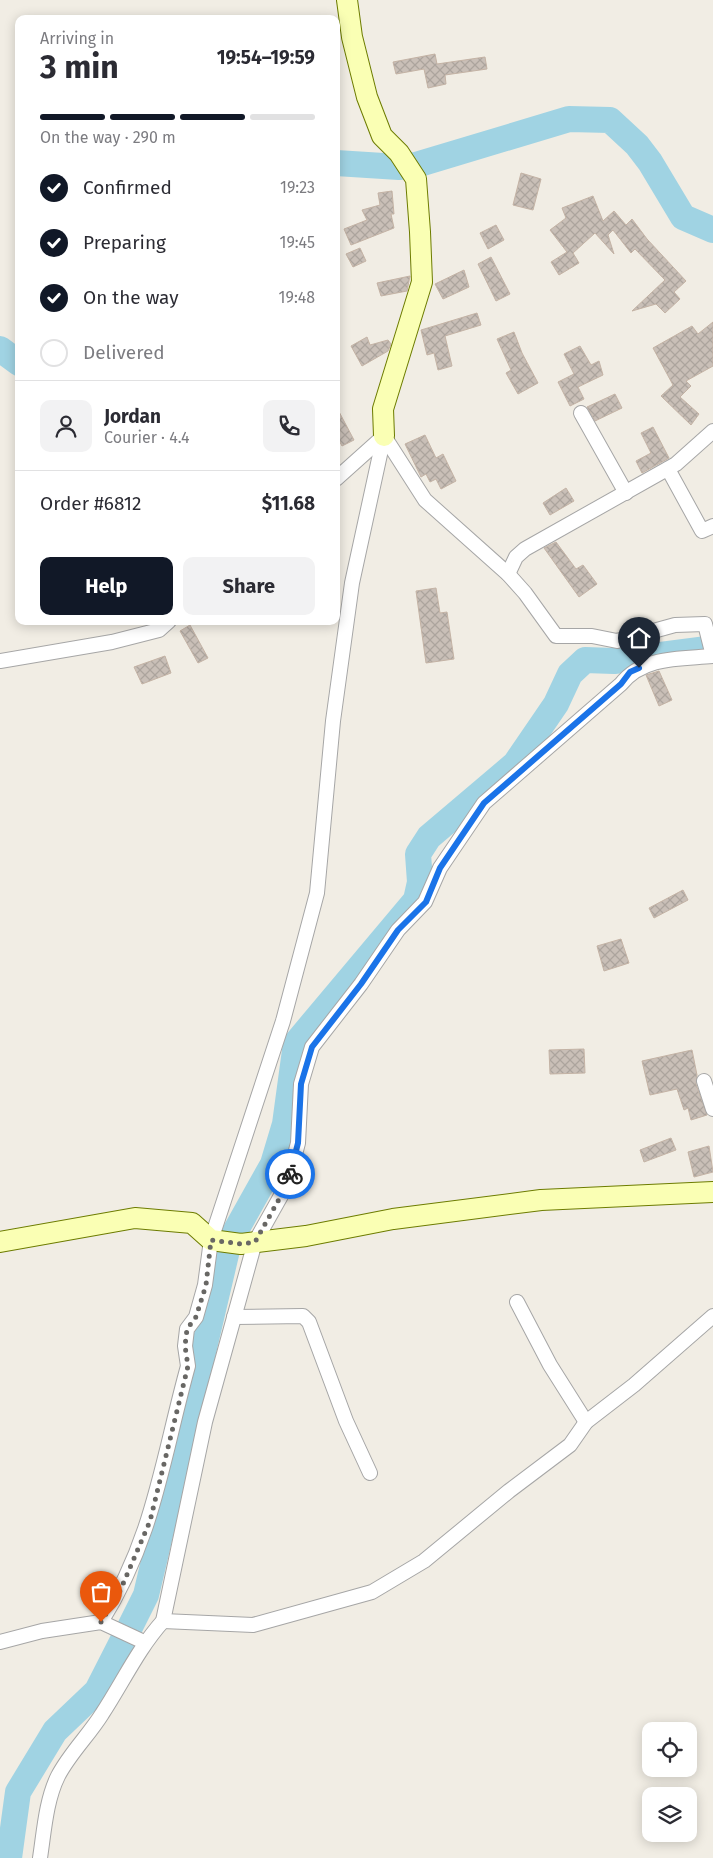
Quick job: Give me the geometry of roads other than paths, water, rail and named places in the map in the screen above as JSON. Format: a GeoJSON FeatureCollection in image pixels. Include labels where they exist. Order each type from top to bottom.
{"type":"FeatureCollection","features":[{"type":"Feature","properties":{"kind":"street"},"geometry":{"type":"LineString","coordinates":[[101,1622],[120,1591],[150,1521],[188,1366],[185,1346],[187,1329],[196,1317],[206,1285],[211,1240],[283,1020],[317,893],[333,721],[352,583],[384,436],[383,409],[422,282],[416,179],[399,152],[382,136],[367,97],[352,37],[347,0]]}},
{"type":"Feature","properties":{"kind":"street"},"geometry":{"type":"LineString","coordinates":[[581,413],[626,493]]}},
{"type":"Feature","properties":{"kind":"street"},"geometry":{"type":"LineString","coordinates":[[508,574],[516,558],[525,549],[668,469],[713,431]]}},
{"type":"Feature","properties":{"kind":"street"},"geometry":{"type":"LineString","coordinates":[[340,475],[384,436]]}},
{"type":"Feature","properties":{"kind":"street"},"geometry":{"type":"LineString","coordinates":[[40,1858],[50,1801],[57,1777],[75,1748],[102,1715],[144,1642],[163,1621],[205,1422],[255,1242],[287,1185],[298,1143],[301,1084],[312,1047],[361,984],[398,930],[426,902],[440,868],[484,803],[621,684],[630,672],[648,663],[713,656],[705,624],[675,625],[617,642],[592,636],[556,636],[525,593],[508,574],[425,500],[384,436]]}},
{"type":"Feature","properties":{"kind":"street"},"geometry":{"type":"LineString","coordinates":[[668,469],[702,531],[713,526]]}},
{"type":"Feature","properties":{"kind":"street"},"geometry":{"type":"LineString","coordinates":[[0,661],[112,642],[159,630],[165,625]]}},
{"type":"Feature","properties":{"kind":"street"},"geometry":{"type":"LineString","coordinates":[[704,1081],[713,1109]]}},
{"type":"Feature","properties":{"kind":"street"},"geometry":{"type":"LineString","coordinates":[[0,1242],[136,1218],[192,1223],[211,1240],[241,1244],[306,1236],[393,1219],[541,1200],[713,1192]]}},
{"type":"Feature","properties":{"kind":"street"},"geometry":{"type":"LineString","coordinates":[[517,1302],[550,1365],[586,1422]]}},
{"type":"Feature","properties":{"kind":"street"},"geometry":{"type":"LineString","coordinates":[[234,1317],[303,1316],[309,1322],[346,1422],[370,1473]]}},
{"type":"Feature","properties":{"kind":"street"},"geometry":{"type":"LineString","coordinates":[[163,1621],[253,1625],[372,1592],[424,1561],[459,1534],[508,1491],[570,1445],[586,1422],[634,1385],[713,1316]]}},
{"type":"Feature","properties":{"kind":"street"},"geometry":{"type":"LineString","coordinates":[[0,1642],[42,1631],[101,1622],[144,1642]]}},
{"type":"Feature","properties":{"kind":"waterway"},"geometry":{"type":"LineString","coordinates":[[340,163],[399,167],[416,165],[569,119],[610,120],[637,145],[650,162],[683,217],[713,230]]}},
{"type":"Feature","properties":{"kind":"waterway"},"geometry":{"type":"LineString","coordinates":[[0,349],[15,360]]}},
{"type":"Feature","properties":{"kind":"waterway"},"geometry":{"type":"LineString","coordinates":[[231,1239],[273,1164],[285,1124],[296,1043],[416,900],[420,882],[418,854],[429,837],[515,764],[556,704],[570,674],[585,660],[614,661],[707,649]]}},
{"type":"Feature","properties":{"kind":"waterway"},"geometry":{"type":"LineString","coordinates":[[129,1629],[146,1595],[227,1250]]}},
{"type":"Feature","properties":{"kind":"waterway"},"geometry":{"type":"LineString","coordinates":[[9,1858],[18,1792],[55,1731],[97,1691],[124,1638]]}}]}
